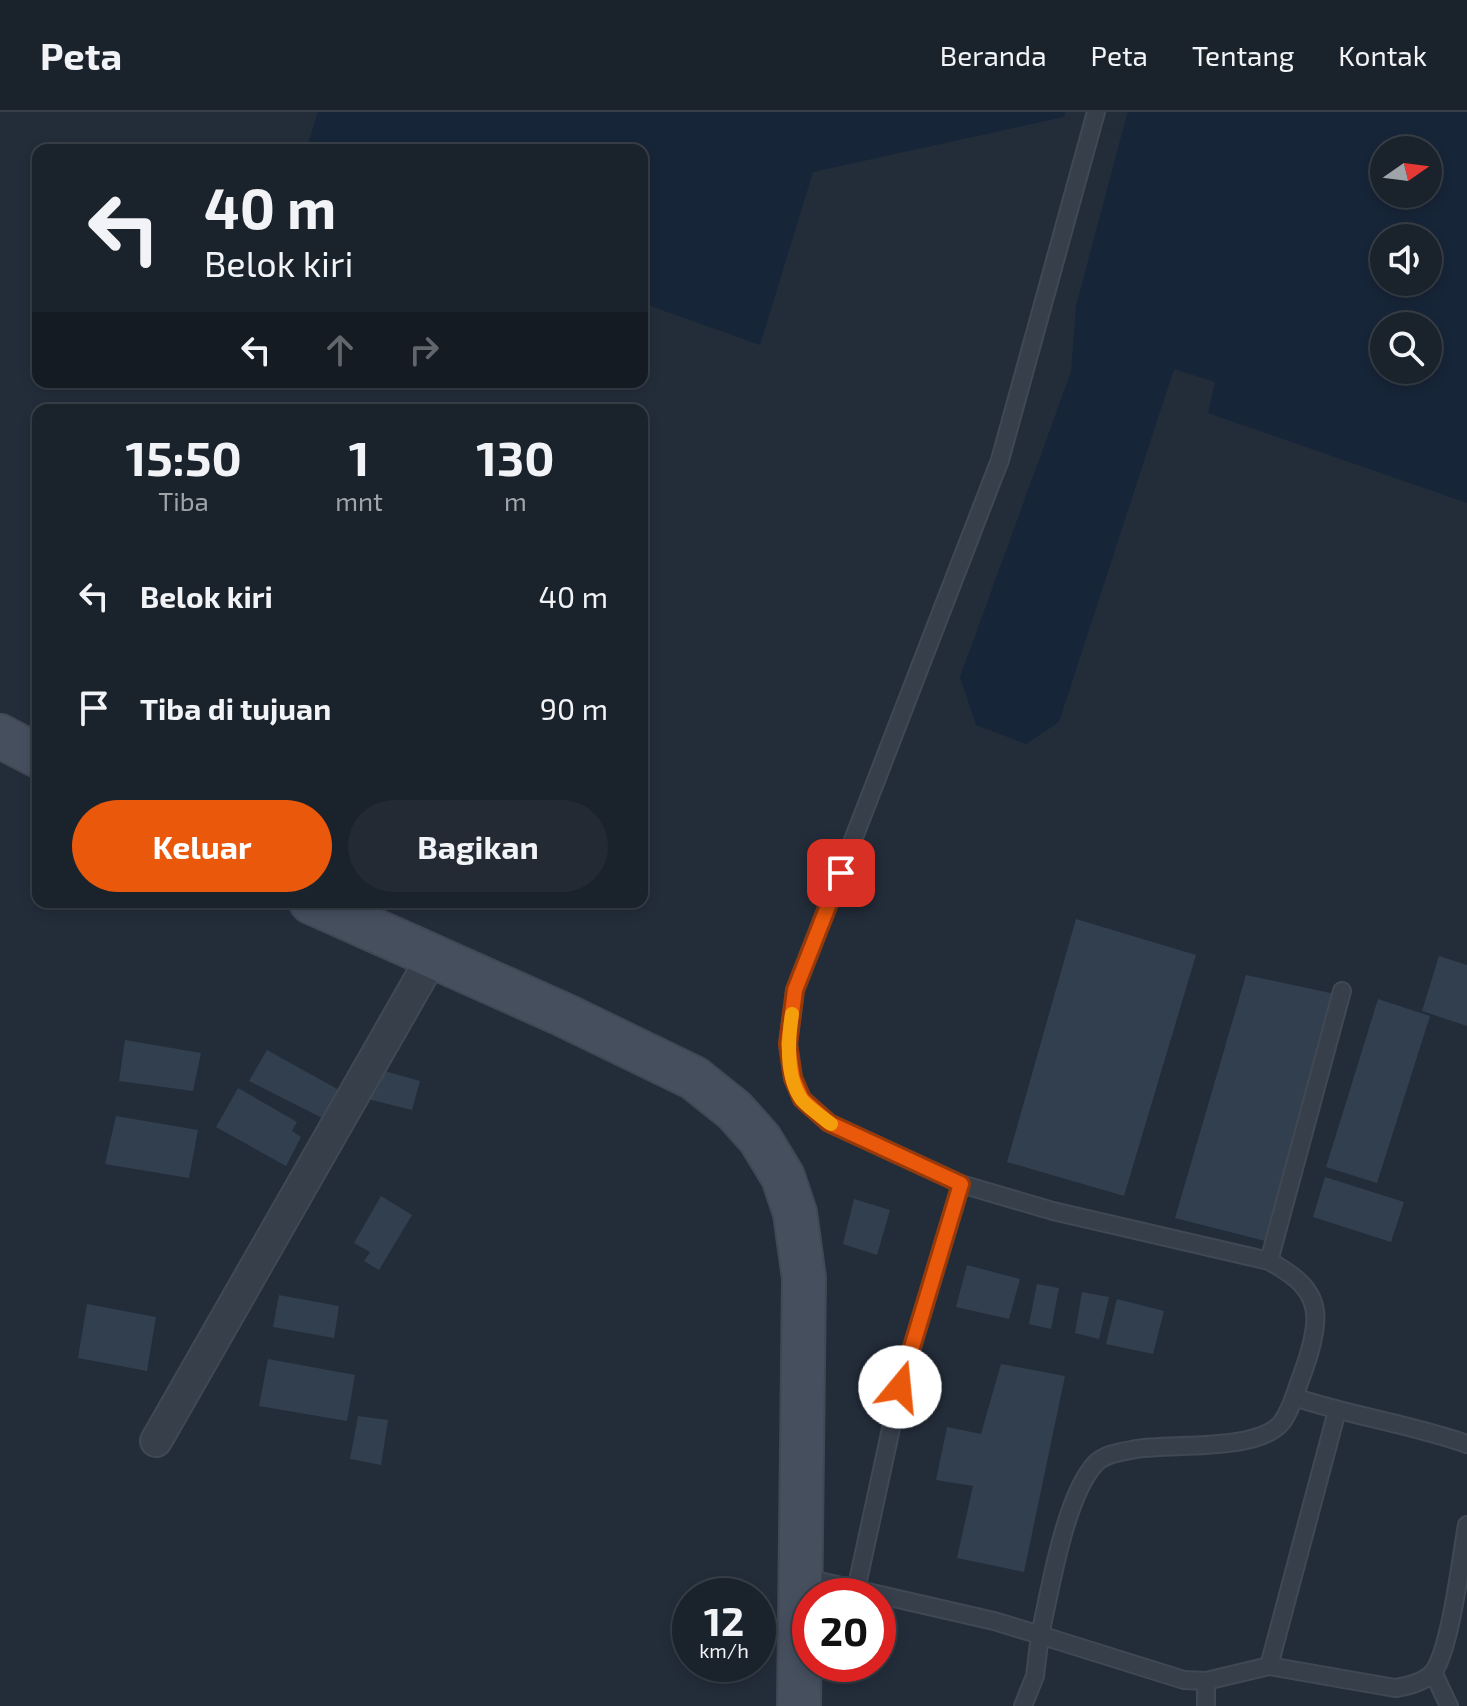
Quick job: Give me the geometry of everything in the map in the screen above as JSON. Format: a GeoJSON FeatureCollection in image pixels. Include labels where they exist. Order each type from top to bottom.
{"type":"FeatureCollection","features":[{"type":"Feature","properties":{"kind":"main road"},"geometry":{"type":"LineString","coordinates":[[0,736],[32,753]]}},
{"type":"Feature","properties":{"kind":"main road"},"geometry":{"type":"LineString","coordinates":[[325,908],[564,1015],[694,1078],[734,1110],[760,1139],[783,1177],[795,1213],[804,1278],[799,1706]]}},
{"type":"Feature","properties":{"kind":"street"},"geometry":{"type":"LineString","coordinates":[[156,1441],[433,956]]}},
{"type":"Feature","properties":{"kind":"lane"},"geometry":{"type":"LineString","coordinates":[[1023,1706],[1035,1676],[1040,1635],[1067,1527],[1079,1490],[1097,1462],[1113,1453],[1143,1448],[1250,1440],[1268,1434],[1283,1420],[1294,1397],[1313,1341],[1316,1319],[1313,1300],[1296,1276],[1269,1261],[1053,1211],[961,1184],[829,1123],[802,1099],[793,1078],[788,1044],[795,990],[1000,460],[1096,112]]}},
{"type":"Feature","properties":{"kind":"lane"},"geometry":{"type":"LineString","coordinates":[[1269,1261],[1342,991]]}},
{"type":"Feature","properties":{"kind":"lane"},"geometry":{"type":"LineString","coordinates":[[859,1578],[900,1387],[961,1184]]}},
{"type":"Feature","properties":{"kind":"lane"},"geometry":{"type":"LineString","coordinates":[[1294,1397],[1467,1444]]}},
{"type":"Feature","properties":{"kind":"lane"},"geometry":{"type":"LineString","coordinates":[[1269,1666],[1337,1411]]}},
{"type":"Feature","properties":{"kind":"lane"},"geometry":{"type":"LineString","coordinates":[[896,1599],[994,1621],[1184,1680],[1206,1681],[1269,1666],[1395,1688],[1415,1683],[1433,1672],[1444,1648],[1463,1569],[1467,1525]]}},
{"type":"Feature","properties":{"kind":"lane"},"geometry":{"type":"LineString","coordinates":[[799,1577],[803,1578]]}},
{"type":"Feature","properties":{"kind":"lane"},"geometry":{"type":"LineString","coordinates":[[1433,1672],[1449,1706]]}},
{"type":"Feature","properties":{"kind":"lane"},"geometry":{"type":"LineString","coordinates":[[1206,1681],[1206,1706]]}},
{"type":"Feature","properties":{"kind":"water"},"geometry":{"type":"Polygon","coordinates":[[[318,112],[1467,112],[1467,503],[1208,413],[1215,382],[1174,369],[1059,722],[1026,744],[976,725],[960,677],[1071,372],[1076,306],[1122,133],[1064,117],[813,172],[760,345],[648,305],[648,144],[308,144],[318,112]]]}},
{"type":"Feature","properties":{"kind":"pier"},"geometry":{"type":"Polygon","coordinates":[[[1065,112],[1128,112],[1122,133],[1064,117],[1065,112]]]}},
{"type":"Feature","properties":{"kind":"building"},"geometry":{"type":"Polygon","coordinates":[[[1076,919],[1196,955],[1124,1196],[1007,1162],[1076,919]]]}},
{"type":"Feature","properties":{"kind":"building"},"geometry":{"type":"Polygon","coordinates":[[[1439,956],[1467,965],[1467,1026],[1422,1011],[1439,956]]]}},
{"type":"Feature","properties":{"kind":"building"},"geometry":{"type":"Polygon","coordinates":[[[1246,975],[1335,994],[1265,1241],[1175,1218],[1246,975]]]}},
{"type":"Feature","properties":{"kind":"building"},"geometry":{"type":"Polygon","coordinates":[[[1378,999],[1430,1016],[1377,1183],[1326,1167],[1378,999]]]}},
{"type":"Feature","properties":{"kind":"building"},"geometry":{"type":"Polygon","coordinates":[[[125,1040],[201,1053],[193,1091],[119,1081],[125,1040]]]}},
{"type":"Feature","properties":{"kind":"building"},"geometry":{"type":"Polygon","coordinates":[[[267,1050],[339,1090],[326,1120],[249,1081],[267,1050]]]}},
{"type":"Feature","properties":{"kind":"building"},"geometry":{"type":"Polygon","coordinates":[[[374,1068],[420,1081],[412,1110],[368,1099],[374,1068]]]}},
{"type":"Feature","properties":{"kind":"building"},"geometry":{"type":"Polygon","coordinates":[[[238,1088],[297,1122],[292,1131],[301,1137],[286,1166],[216,1127],[238,1088]]]}},
{"type":"Feature","properties":{"kind":"building"},"geometry":{"type":"Polygon","coordinates":[[[116,1116],[198,1130],[189,1178],[105,1164],[116,1116]]]}},
{"type":"Feature","properties":{"kind":"building"},"geometry":{"type":"Polygon","coordinates":[[[1325,1177],[1404,1202],[1391,1242],[1313,1217],[1325,1177]]]}},
{"type":"Feature","properties":{"kind":"building"},"geometry":{"type":"Polygon","coordinates":[[[381,1196],[412,1215],[379,1270],[364,1261],[370,1252],[354,1243],[381,1196]]]}},
{"type":"Feature","properties":{"kind":"building"},"geometry":{"type":"Polygon","coordinates":[[[854,1199],[890,1210],[877,1255],[843,1244],[854,1199]]]}},
{"type":"Feature","properties":{"kind":"building"},"geometry":{"type":"Polygon","coordinates":[[[967,1265],[1020,1279],[1009,1319],[956,1307],[967,1265]]]}},
{"type":"Feature","properties":{"kind":"building"},"geometry":{"type":"Polygon","coordinates":[[[1037,1284],[1059,1288],[1051,1329],[1029,1324],[1037,1284]]]}},
{"type":"Feature","properties":{"kind":"building"},"geometry":{"type":"Polygon","coordinates":[[[1082,1292],[1109,1297],[1099,1339],[1075,1333],[1082,1292]]]}},
{"type":"Feature","properties":{"kind":"building"},"geometry":{"type":"Polygon","coordinates":[[[279,1295],[339,1306],[334,1338],[273,1327],[279,1295]]]}},
{"type":"Feature","properties":{"kind":"building"},"geometry":{"type":"Polygon","coordinates":[[[1117,1299],[1164,1311],[1153,1354],[1106,1344],[1117,1299]]]}},
{"type":"Feature","properties":{"kind":"building"},"geometry":{"type":"Polygon","coordinates":[[[87,1304],[156,1317],[147,1371],[78,1358],[87,1304]]]}},
{"type":"Feature","properties":{"kind":"building"},"geometry":{"type":"Polygon","coordinates":[[[268,1359],[355,1375],[347,1421],[259,1406],[268,1359]]]}},
{"type":"Feature","properties":{"kind":"building"},"geometry":{"type":"Polygon","coordinates":[[[1001,1364],[1065,1376],[1024,1572],[957,1558],[973,1486],[936,1480],[947,1427],[981,1434],[1001,1364]]]}},
{"type":"Feature","properties":{"kind":"building"},"geometry":{"type":"Polygon","coordinates":[[[358,1416],[388,1420],[381,1465],[350,1459],[358,1416]]]}},
{"type":"Feature","properties":{"kind":"slow traffic"},"geometry":{"type":"LineString","coordinates":[[792,1014],[788,1044],[793,1078],[802,1099],[831,1124]]}},
{"type":"Feature","properties":{"kind":"route"},"geometry":{"type":"LineString","coordinates":[[841,873],[795,990],[788,1044],[793,1078],[802,1099],[829,1123],[961,1184],[900,1387]]}}]}
